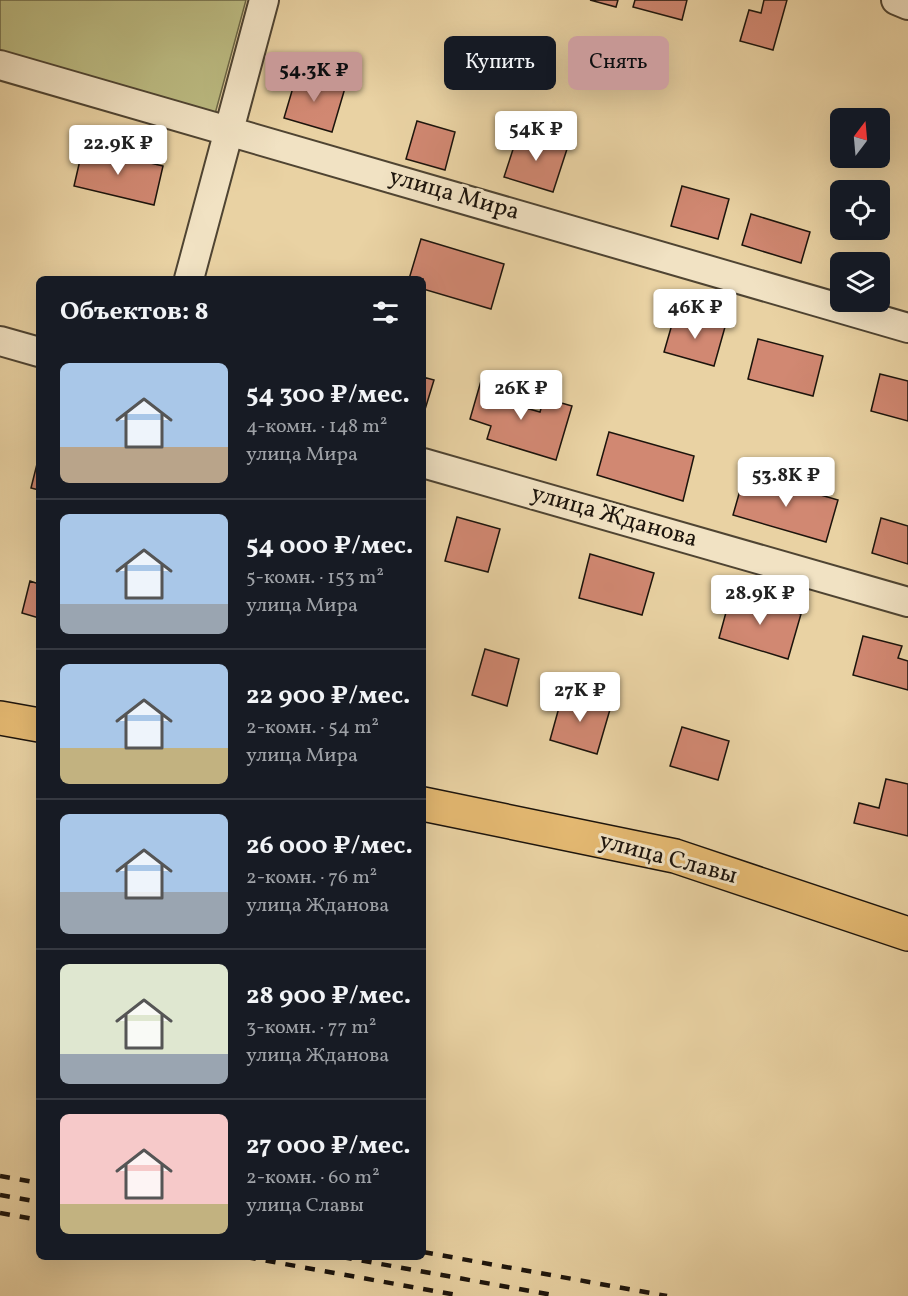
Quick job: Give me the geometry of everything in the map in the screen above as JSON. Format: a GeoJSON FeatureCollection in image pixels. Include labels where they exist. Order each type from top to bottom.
{"type":"FeatureCollection","features":[{"type":"Feature","properties":{"kind":"main road"},"geometry":{"type":"LineString","coordinates":[[0,718],[36,724]]}},
{"type":"Feature","properties":{"kind":"main road","name":"улица Славы"},"geometry":{"type":"LineString","coordinates":[[426,805],[675,856],[908,934]]}},
{"type":"Feature","properties":{"kind":"street"},"geometry":{"type":"LineString","coordinates":[[190,276],[264,0]]}},
{"type":"Feature","properties":{"kind":"street"},"geometry":{"type":"LineString","coordinates":[[896,0],[908,5]]}},
{"type":"Feature","properties":{"kind":"street","name":"улица Мира"},"geometry":{"type":"LineString","coordinates":[[0,64],[908,328]]}},
{"type":"Feature","properties":{"kind":"street"},"geometry":{"type":"LineString","coordinates":[[0,341],[36,351]]}},
{"type":"Feature","properties":{"kind":"street","name":"улица Жданова"},"geometry":{"type":"LineString","coordinates":[[426,464],[908,602]]}},
{"type":"Feature","properties":{"kind":"shaded area"},"geometry":{"type":"Polygon","coordinates":[[[0,0],[246,0],[212,125],[0,66],[0,0]]]}},
{"type":"Feature","properties":{"kind":"building"},"geometry":{"type":"Polygon","coordinates":[[[590,0],[618,0],[616,7],[590,0]]]}},
{"type":"Feature","properties":{"kind":"building"},"geometry":{"type":"Polygon","coordinates":[[[635,0],[687,0],[682,20],[633,7],[635,0]]]}},
{"type":"Feature","properties":{"kind":"building"},"geometry":{"type":"Polygon","coordinates":[[[764,0],[787,0],[773,50],[740,41],[749,10],[761,13],[764,0]]]}},
{"type":"Feature","properties":{"kind":"building"},"geometry":{"type":"Polygon","coordinates":[[[297,74],[345,88],[332,132],[284,118],[297,74]]]}},
{"type":"Feature","properties":{"kind":"building"},"geometry":{"type":"Polygon","coordinates":[[[417,121],[455,132],[445,170],[406,159],[417,121]]]}},
{"type":"Feature","properties":{"kind":"building"},"geometry":{"type":"Polygon","coordinates":[[[519,131],[568,146],[553,192],[504,177],[519,131]]]}},
{"type":"Feature","properties":{"kind":"building"},"geometry":{"type":"Polygon","coordinates":[[[83,147],[163,166],[154,205],[74,186],[83,147]]]}},
{"type":"Feature","properties":{"kind":"building"},"geometry":{"type":"Polygon","coordinates":[[[682,186],[729,199],[718,239],[671,226],[682,186]]]}},
{"type":"Feature","properties":{"kind":"building"},"geometry":{"type":"Polygon","coordinates":[[[751,214],[810,232],[801,263],[742,245],[751,214]]]}},
{"type":"Feature","properties":{"kind":"building"},"geometry":{"type":"Polygon","coordinates":[[[421,239],[504,264],[491,309],[426,290],[426,276],[410,276],[421,239]]]}},
{"type":"Feature","properties":{"kind":"building"},"geometry":{"type":"Polygon","coordinates":[[[675,314],[725,327],[714,366],[664,352],[675,314]]]}},
{"type":"Feature","properties":{"kind":"building"},"geometry":{"type":"Polygon","coordinates":[[[758,339],[823,356],[813,396],[748,379],[758,339]]]}},
{"type":"Feature","properties":{"kind":"building"},"geometry":{"type":"Polygon","coordinates":[[[880,374],[908,381],[908,421],[871,411],[880,374]]]}},
{"type":"Feature","properties":{"kind":"building"},"geometry":{"type":"Polygon","coordinates":[[[426,378],[434,380],[426,406],[426,378]]]}},
{"type":"Feature","properties":{"kind":"building"},"geometry":{"type":"Polygon","coordinates":[[[481,381],[512,390],[508,403],[540,412],[544,398],[572,406],[556,460],[487,439],[491,426],[470,419],[481,381]]]}},
{"type":"Feature","properties":{"kind":"building"},"geometry":{"type":"Polygon","coordinates":[[[609,432],[694,456],[683,501],[597,475],[609,432]]]}},
{"type":"Feature","properties":{"kind":"building"},"geometry":{"type":"Polygon","coordinates":[[[36,468],[36,489],[31,488],[36,468]]]}},
{"type":"Feature","properties":{"kind":"building"},"geometry":{"type":"Polygon","coordinates":[[[745,473],[838,500],[826,542],[733,515],[745,473]]]}},
{"type":"Feature","properties":{"kind":"building"},"geometry":{"type":"Polygon","coordinates":[[[457,517],[500,529],[488,572],[445,561],[457,517]]]}},
{"type":"Feature","properties":{"kind":"building"},"geometry":{"type":"Polygon","coordinates":[[[881,518],[908,526],[908,564],[872,553],[881,518]]]}},
{"type":"Feature","properties":{"kind":"building"},"geometry":{"type":"Polygon","coordinates":[[[590,554],[654,573],[642,615],[579,598],[590,554]]]}},
{"type":"Feature","properties":{"kind":"building"},"geometry":{"type":"Polygon","coordinates":[[[30,581],[36,583],[36,617],[22,613],[30,581]]]}},
{"type":"Feature","properties":{"kind":"building"},"geometry":{"type":"Polygon","coordinates":[[[731,594],[801,614],[788,659],[719,638],[731,594]]]}},
{"type":"Feature","properties":{"kind":"building"},"geometry":{"type":"Polygon","coordinates":[[[863,636],[902,646],[898,658],[908,661],[908,690],[853,675],[863,636]]]}},
{"type":"Feature","properties":{"kind":"building"},"geometry":{"type":"Polygon","coordinates":[[[485,649],[519,659],[507,706],[472,695],[485,649]]]}},
{"type":"Feature","properties":{"kind":"building"},"geometry":{"type":"Polygon","coordinates":[[[563,693],[611,706],[597,754],[550,740],[563,693]]]}},
{"type":"Feature","properties":{"kind":"building"},"geometry":{"type":"Polygon","coordinates":[[[682,727],[729,741],[718,780],[670,766],[682,727]]]}},
{"type":"Feature","properties":{"kind":"building"},"geometry":{"type":"Polygon","coordinates":[[[886,779],[908,784],[908,836],[854,823],[859,803],[879,808],[886,779]]]}},
{"type":"Feature","properties":{"kind":"railway"},"geometry":{"type":"LineString","coordinates":[[0,1176],[36,1182]]}},
{"type":"Feature","properties":{"kind":"railway"},"geometry":{"type":"LineString","coordinates":[[0,1195],[36,1201]]}},
{"type":"Feature","properties":{"kind":"railway"},"geometry":{"type":"LineString","coordinates":[[0,1213],[36,1219]]}},
{"type":"Feature","properties":{"kind":"railway"},"geometry":{"type":"LineString","coordinates":[[426,1253],[667,1296]]}},
{"type":"Feature","properties":{"kind":"railway"},"geometry":{"type":"LineString","coordinates":[[263,1260],[462,1296]]}},
{"type":"Feature","properties":{"kind":"railway"},"geometry":{"type":"LineString","coordinates":[[359,1260],[558,1296]]}}]}
